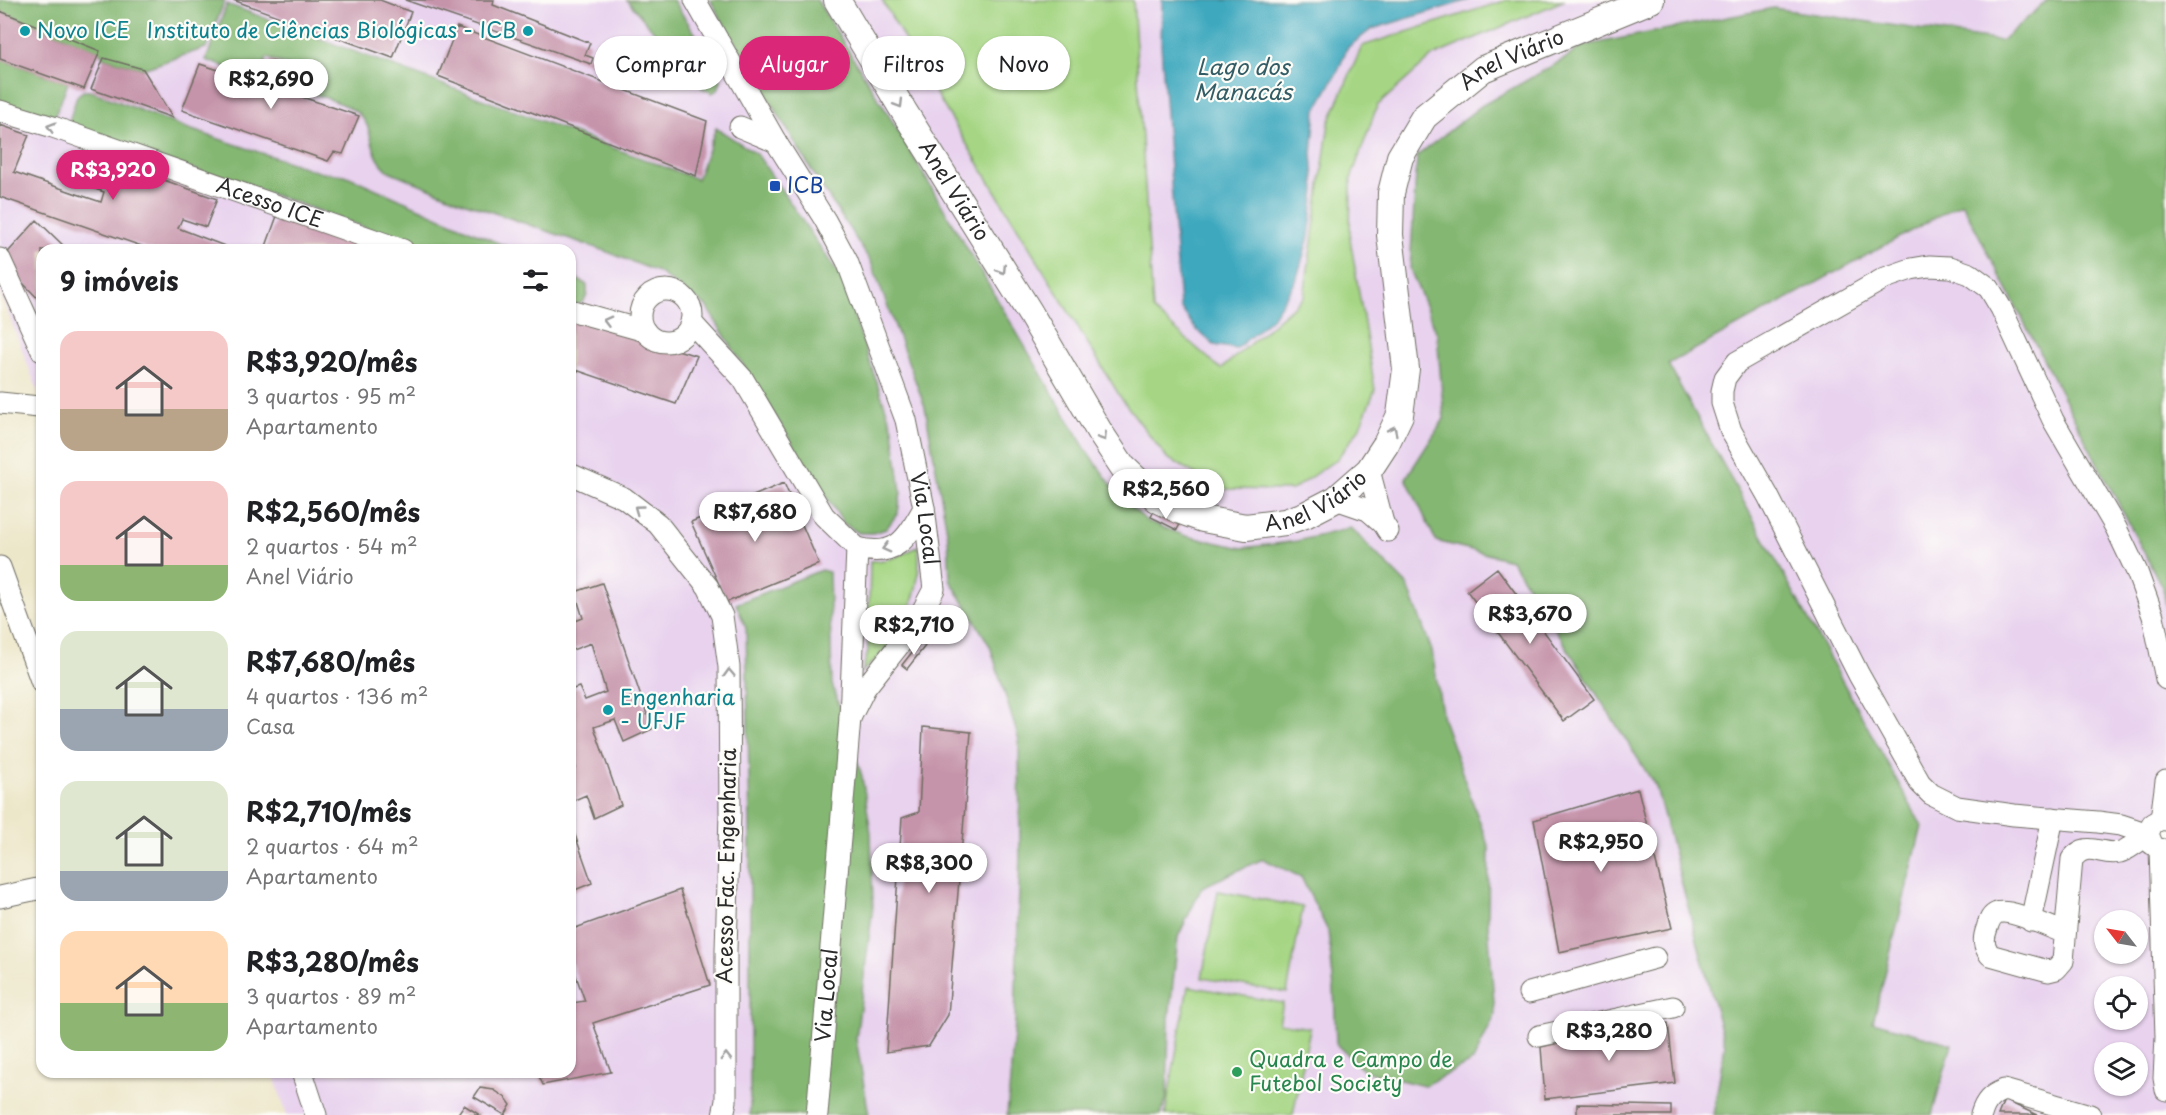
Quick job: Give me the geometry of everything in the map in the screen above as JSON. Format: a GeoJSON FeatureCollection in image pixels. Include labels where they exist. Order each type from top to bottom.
{"type":"FeatureCollection","features":[{"type":"Feature","properties":{"kind":"main road","name":"Anel Viário"},"geometry":{"type":"LineString","coordinates":[[837,0],[1030,314],[1098,431],[1123,467],[1157,499],[1181,511],[1203,519],[1246,527],[1285,522],[1305,515],[1336,499],[1369,470],[1386,444],[1400,415],[1406,369],[1390,235],[1391,193],[1400,157],[1424,117],[1484,69],[1651,0]]}},
{"type":"Feature","properties":{"kind":"street","name":"Via Local"},"geometry":{"type":"LineString","coordinates":[[695,0],[847,261],[906,420],[924,508],[934,589],[915,625],[865,688],[850,718],[817,1115]]}},
{"type":"Feature","properties":{"kind":"street","name":"Acesso ICE"},"geometry":{"type":"LineString","coordinates":[[0,111],[53,127],[386,244]]}},
{"type":"Feature","properties":{"kind":"street"},"geometry":{"type":"LineString","coordinates":[[740,127],[776,142]]}},
{"type":"Feature","properties":{"kind":"street"},"geometry":{"type":"LineString","coordinates":[[0,259],[36,338]]}},
{"type":"Feature","properties":{"kind":"street"},"geometry":{"type":"LineString","coordinates":[[2160,834],[2121,825],[1957,807],[1931,794],[1912,772],[1858,675],[1768,496],[1731,431],[1722,403],[1725,378],[1737,362],[1885,278],[1911,269],[1929,266],[1950,267],[1970,274],[1989,288],[2001,308],[2053,420],[2116,528],[2137,572],[2152,616],[2166,679]]}},
{"type":"Feature","properties":{"kind":"street"},"geometry":{"type":"LineString","coordinates":[[664,290],[672,290],[685,299],[690,306],[691,322],[682,336],[668,342],[652,338],[645,331],[640,318],[644,302],[649,296],[664,290]]}},
{"type":"Feature","properties":{"kind":"street"},"geometry":{"type":"LineString","coordinates":[[576,312],[645,331]]}},
{"type":"Feature","properties":{"kind":"street"},"geometry":{"type":"LineString","coordinates":[[691,322],[743,379],[824,516],[856,548],[882,551],[893,548],[904,541],[924,508]]}},
{"type":"Feature","properties":{"kind":"street"},"geometry":{"type":"LineString","coordinates":[[0,403],[36,407]]}},
{"type":"Feature","properties":{"kind":"street"},"geometry":{"type":"LineString","coordinates":[[1336,499],[1368,510],[1386,527],[1369,470]]}},
{"type":"Feature","properties":{"kind":"street","name":"Acesso Fac. Engenharia"},"geometry":{"type":"LineString","coordinates":[[576,477],[624,498],[658,525],[708,587],[716,599],[722,616],[729,667],[730,813],[726,950],[726,1101],[723,1115]]}},
{"type":"Feature","properties":{"kind":"street"},"geometry":{"type":"LineString","coordinates":[[850,718],[856,548]]}},
{"type":"Feature","properties":{"kind":"street"},"geometry":{"type":"LineString","coordinates":[[0,567],[36,666]]}},
{"type":"Feature","properties":{"kind":"street"},"geometry":{"type":"LineString","coordinates":[[2166,781],[2160,834],[2166,1090]]}},
{"type":"Feature","properties":{"kind":"street"},"geometry":{"type":"LineString","coordinates":[[2031,921],[2053,818]]}},
{"type":"Feature","properties":{"kind":"street"},"geometry":{"type":"LineString","coordinates":[[2065,933],[2009,913],[1998,912],[1990,918],[1984,937],[1984,948],[1990,955],[2048,972],[2056,969],[2062,961],[2065,933],[2072,859],[2078,852],[2088,849],[2122,852],[2160,834]]}},
{"type":"Feature","properties":{"kind":"street"},"geometry":{"type":"LineString","coordinates":[[0,897],[36,889]]}},
{"type":"Feature","properties":{"kind":"street"},"geometry":{"type":"LineString","coordinates":[[1529,993],[1655,958]]}},
{"type":"Feature","properties":{"kind":"street"},"geometry":{"type":"LineString","coordinates":[[1539,1036],[1673,1007]]}},
{"type":"Feature","properties":{"kind":"street"},"geometry":{"type":"LineString","coordinates":[[304,1078],[316,1115]]}},
{"type":"Feature","properties":{"kind":"street"},"geometry":{"type":"LineString","coordinates":[[1981,1115],[1984,1105],[1993,1095],[2004,1090],[2090,1115]]}},
{"type":"Feature","properties":{"kind":"shaded area"},"geometry":{"type":"Polygon","coordinates":[[[0,0],[2166,0],[2166,1115],[287,1115],[275,1078],[576,1078],[576,244],[36,244],[36,386],[0,292],[0,0]]]}},
{"type":"Feature","properties":{"kind":"green space"},"geometry":{"type":"Polygon","coordinates":[[[0,0],[225,0],[206,48],[143,69],[104,58],[99,51],[0,11],[0,0]]]}},
{"type":"Feature","properties":{"kind":"green space"},"geometry":{"type":"Polygon","coordinates":[[[627,0],[673,0],[697,36],[658,36],[627,0]]]}},
{"type":"Feature","properties":{"kind":"green space"},"geometry":{"type":"Polygon","coordinates":[[[710,0],[817,0],[839,36],[739,36],[739,49],[710,0]]]}},
{"type":"Feature","properties":{"kind":"green space"},"geometry":{"type":"Polygon","coordinates":[[[882,0],[1133,0],[1153,310],[1221,369],[1304,297],[1329,123],[1362,46],[1507,0],[1565,0],[1433,56],[1377,106],[1351,179],[1350,238],[1375,390],[1359,429],[1337,459],[1292,490],[1222,489],[1167,458],[1121,398],[934,90],[965,90],[965,36],[903,36],[882,0]]]}},
{"type":"Feature","properties":{"kind":"green space"},"geometry":{"type":"Polygon","coordinates":[[[2048,0],[2166,0],[2166,608],[2163,589],[1962,203],[1668,364],[1922,826],[1873,1022],[1952,1044],[1932,1115],[1713,1115],[1725,1045],[1656,787],[1511,560],[1436,541],[1406,478],[1444,419],[1437,334],[1410,269],[1417,156],[1481,106],[1583,46],[1773,8],[2001,41],[2048,0]]]}},
{"type":"Feature","properties":{"kind":"green space"},"geometry":{"type":"Polygon","coordinates":[[[227,4],[697,179],[716,128],[757,154],[840,276],[893,429],[901,492],[898,513],[886,529],[873,533],[859,533],[843,523],[706,306],[658,272],[605,251],[463,202],[389,171],[377,157],[368,127],[360,115],[341,104],[304,90],[311,74],[267,58],[259,79],[206,60],[227,4]]]}},
{"type":"Feature","properties":{"kind":"green space"},"geometry":{"type":"Polygon","coordinates":[[[850,53],[862,72],[862,90],[873,90],[1086,450],[1121,498],[1147,521],[1186,536],[1243,548],[1297,541],[1351,528],[1408,586],[1432,651],[1443,719],[1489,848],[1488,923],[1495,1015],[1473,1061],[1424,1086],[1364,1071],[1336,1044],[1334,989],[1328,931],[1301,877],[1263,859],[1202,887],[1178,937],[1169,1019],[1167,1097],[1161,1115],[1007,1115],[1015,1022],[1020,854],[1019,740],[990,646],[950,580],[948,537],[925,407],[871,262],[815,176],[764,90],[850,90],[850,53]]]}},
{"type":"Feature","properties":{"kind":"green space"},"geometry":{"type":"Polygon","coordinates":[[[0,59],[68,83],[51,126],[0,107],[0,59]]]}},
{"type":"Feature","properties":{"kind":"green space"},"geometry":{"type":"Polygon","coordinates":[[[83,91],[91,91],[186,128],[319,172],[345,175],[500,244],[410,244],[292,201],[67,128],[77,96],[83,91]]]}},
{"type":"Feature","properties":{"kind":"green space"},"geometry":{"type":"Polygon","coordinates":[[[576,279],[587,285],[587,295],[583,302],[577,305],[576,279]]]}},
{"type":"Feature","properties":{"kind":"green space"},"geometry":{"type":"Polygon","coordinates":[[[918,546],[917,583],[906,616],[888,646],[862,672],[868,652],[870,561],[895,557],[918,546]]]}},
{"type":"Feature","properties":{"kind":"green space"},"geometry":{"type":"Polygon","coordinates":[[[821,570],[829,572],[832,684],[862,776],[871,833],[873,906],[856,1039],[869,1115],[750,1115],[750,827],[746,628],[736,604],[821,570]]]}},
{"type":"Feature","properties":{"kind":"green space"},"geometry":{"type":"Polygon","coordinates":[[[1218,891],[1303,907],[1287,993],[1202,978],[1218,891]]]}},
{"type":"Feature","properties":{"kind":"green space","name":"Quadra e Campo de Futebol Society"},"geometry":{"type":"Polygon","coordinates":[[[1188,986],[1283,1003],[1279,1023],[1310,1028],[1293,1115],[1165,1115],[1188,986]]]}},
{"type":"Feature","properties":{"kind":"water","name":"Lago dos Manacás"},"geometry":{"type":"Polygon","coordinates":[[[1162,0],[1469,0],[1372,29],[1347,48],[1339,69],[1316,110],[1312,154],[1315,190],[1309,236],[1296,281],[1272,318],[1236,349],[1214,345],[1194,327],[1180,307],[1161,45],[1162,0]]]}},
{"type":"Feature","properties":{"kind":"building"},"geometry":{"type":"Polygon","coordinates":[[[233,0],[380,0],[411,12],[393,58],[233,0]]]}},
{"type":"Feature","properties":{"kind":"building","name":"Instituto de Ciências Biológicas - ICB"},"geometry":{"type":"Polygon","coordinates":[[[405,0],[494,0],[493,5],[590,43],[585,55],[593,58],[591,64],[405,0]]]}},
{"type":"Feature","properties":{"kind":"building","name":"Novo ICE"},"geometry":{"type":"Polygon","coordinates":[[[0,11],[100,51],[84,89],[0,59],[0,11]]]}},
{"type":"Feature","properties":{"kind":"building"},"geometry":{"type":"Polygon","coordinates":[[[457,27],[594,79],[594,90],[625,90],[707,121],[696,176],[438,76],[457,27]]]}},
{"type":"Feature","properties":{"kind":"building"},"geometry":{"type":"Polygon","coordinates":[[[104,58],[143,69],[173,118],[91,89],[104,58]]]}},
{"type":"Feature","properties":{"kind":"building"},"geometry":{"type":"Polygon","coordinates":[[[271,61],[308,75],[299,96],[359,116],[343,154],[334,152],[328,161],[182,110],[200,64],[261,84],[271,61]]]}},
{"type":"Feature","properties":{"kind":"building"},"geometry":{"type":"Polygon","coordinates":[[[0,125],[29,135],[14,172],[77,194],[101,202],[104,192],[80,184],[91,154],[217,199],[206,227],[182,219],[178,228],[219,244],[136,244],[0,197],[0,125]]]}},
{"type":"Feature","properties":{"kind":"building"},"geometry":{"type":"Polygon","coordinates":[[[277,216],[358,244],[267,244],[277,216]]]}},
{"type":"Feature","properties":{"kind":"building"},"geometry":{"type":"Polygon","coordinates":[[[37,220],[62,244],[36,244],[36,297],[1,260],[37,220]]]}},
{"type":"Feature","properties":{"kind":"building"},"geometry":{"type":"Polygon","coordinates":[[[576,319],[697,356],[676,404],[576,370],[576,319]]]}},
{"type":"Feature","properties":{"kind":"building"},"geometry":{"type":"Polygon","coordinates":[[[784,483],[819,564],[727,602],[691,522],[784,483]]]}},
{"type":"Feature","properties":{"kind":"building"},"geometry":{"type":"Polygon","coordinates":[[[1154,511],[1180,524],[1177,530],[1151,517],[1154,511]]]}},
{"type":"Feature","properties":{"kind":"building"},"geometry":{"type":"Polygon","coordinates":[[[1497,568],[1594,699],[1564,721],[1467,591],[1497,568]]]}},
{"type":"Feature","properties":{"kind":"building","name":"Engenharia - UFJF"},"geometry":{"type":"Polygon","coordinates":[[[602,583],[652,729],[624,742],[615,720],[594,727],[621,805],[594,818],[586,795],[576,799],[576,688],[579,687],[585,700],[606,692],[591,643],[576,649],[576,621],[583,618],[576,592],[602,583]]]}},
{"type":"Feature","properties":{"kind":"building"},"geometry":{"type":"Polygon","coordinates":[[[920,642],[925,646],[907,669],[902,665],[920,642]]]}},
{"type":"Feature","properties":{"kind":"building"},"geometry":{"type":"Polygon","coordinates":[[[923,727],[971,732],[948,1015],[929,1046],[886,1052],[902,818],[919,812],[923,727]]]}},
{"type":"Feature","properties":{"kind":"building"},"geometry":{"type":"Polygon","coordinates":[[[1638,789],[1672,928],[1559,952],[1534,820],[1638,789]]]}},
{"type":"Feature","properties":{"kind":"building"},"geometry":{"type":"Polygon","coordinates":[[[576,838],[592,883],[576,890],[576,838]]]}},
{"type":"Feature","properties":{"kind":"building"},"geometry":{"type":"Polygon","coordinates":[[[680,890],[710,985],[593,1023],[611,1072],[543,1085],[540,1078],[576,1078],[576,1002],[585,1001],[576,976],[576,928],[680,890]]]}},
{"type":"Feature","properties":{"kind":"building"},"geometry":{"type":"Polygon","coordinates":[[[1668,1023],[1675,1083],[1545,1099],[1541,1047],[1615,1030],[1668,1023]]]}},
{"type":"Feature","properties":{"kind":"building"},"geometry":{"type":"Polygon","coordinates":[[[480,1088],[494,1090],[506,1098],[511,1105],[505,1115],[474,1097],[480,1088]]]}},
{"type":"Feature","properties":{"kind":"building"},"geometry":{"type":"Polygon","coordinates":[[[2004,1100],[2037,1115],[1998,1115],[2004,1100]]]}},
{"type":"Feature","properties":{"kind":"building"},"geometry":{"type":"Polygon","coordinates":[[[1577,1104],[1671,1106],[1671,1115],[1577,1115],[1577,1104]]]}},
{"type":"Feature","properties":{"kind":"building"},"geometry":{"type":"Polygon","coordinates":[[[464,1105],[480,1115],[457,1115],[464,1105]]]}},
{"type":"Feature","properties":{"kind":"place","name":"Novo ICE"},"geometry":{"type":"Point","coordinates":[25,31]}},
{"type":"Feature","properties":{"kind":"place","name":"Instituto de Ciências Biológicas - ICB"},"geometry":{"type":"Point","coordinates":[528,31]}},
{"type":"Feature","properties":{"kind":"place","name":"ICB"},"geometry":{"type":"Point","coordinates":[775,186]}},
{"type":"Feature","properties":{"kind":"place","name":"Engenharia - UFJF"},"geometry":{"type":"Point","coordinates":[608,710]}},
{"type":"Feature","properties":{"kind":"place","name":"Quadra e Campo de Futebol Society"},"geometry":{"type":"Point","coordinates":[1237,1072]}}]}
